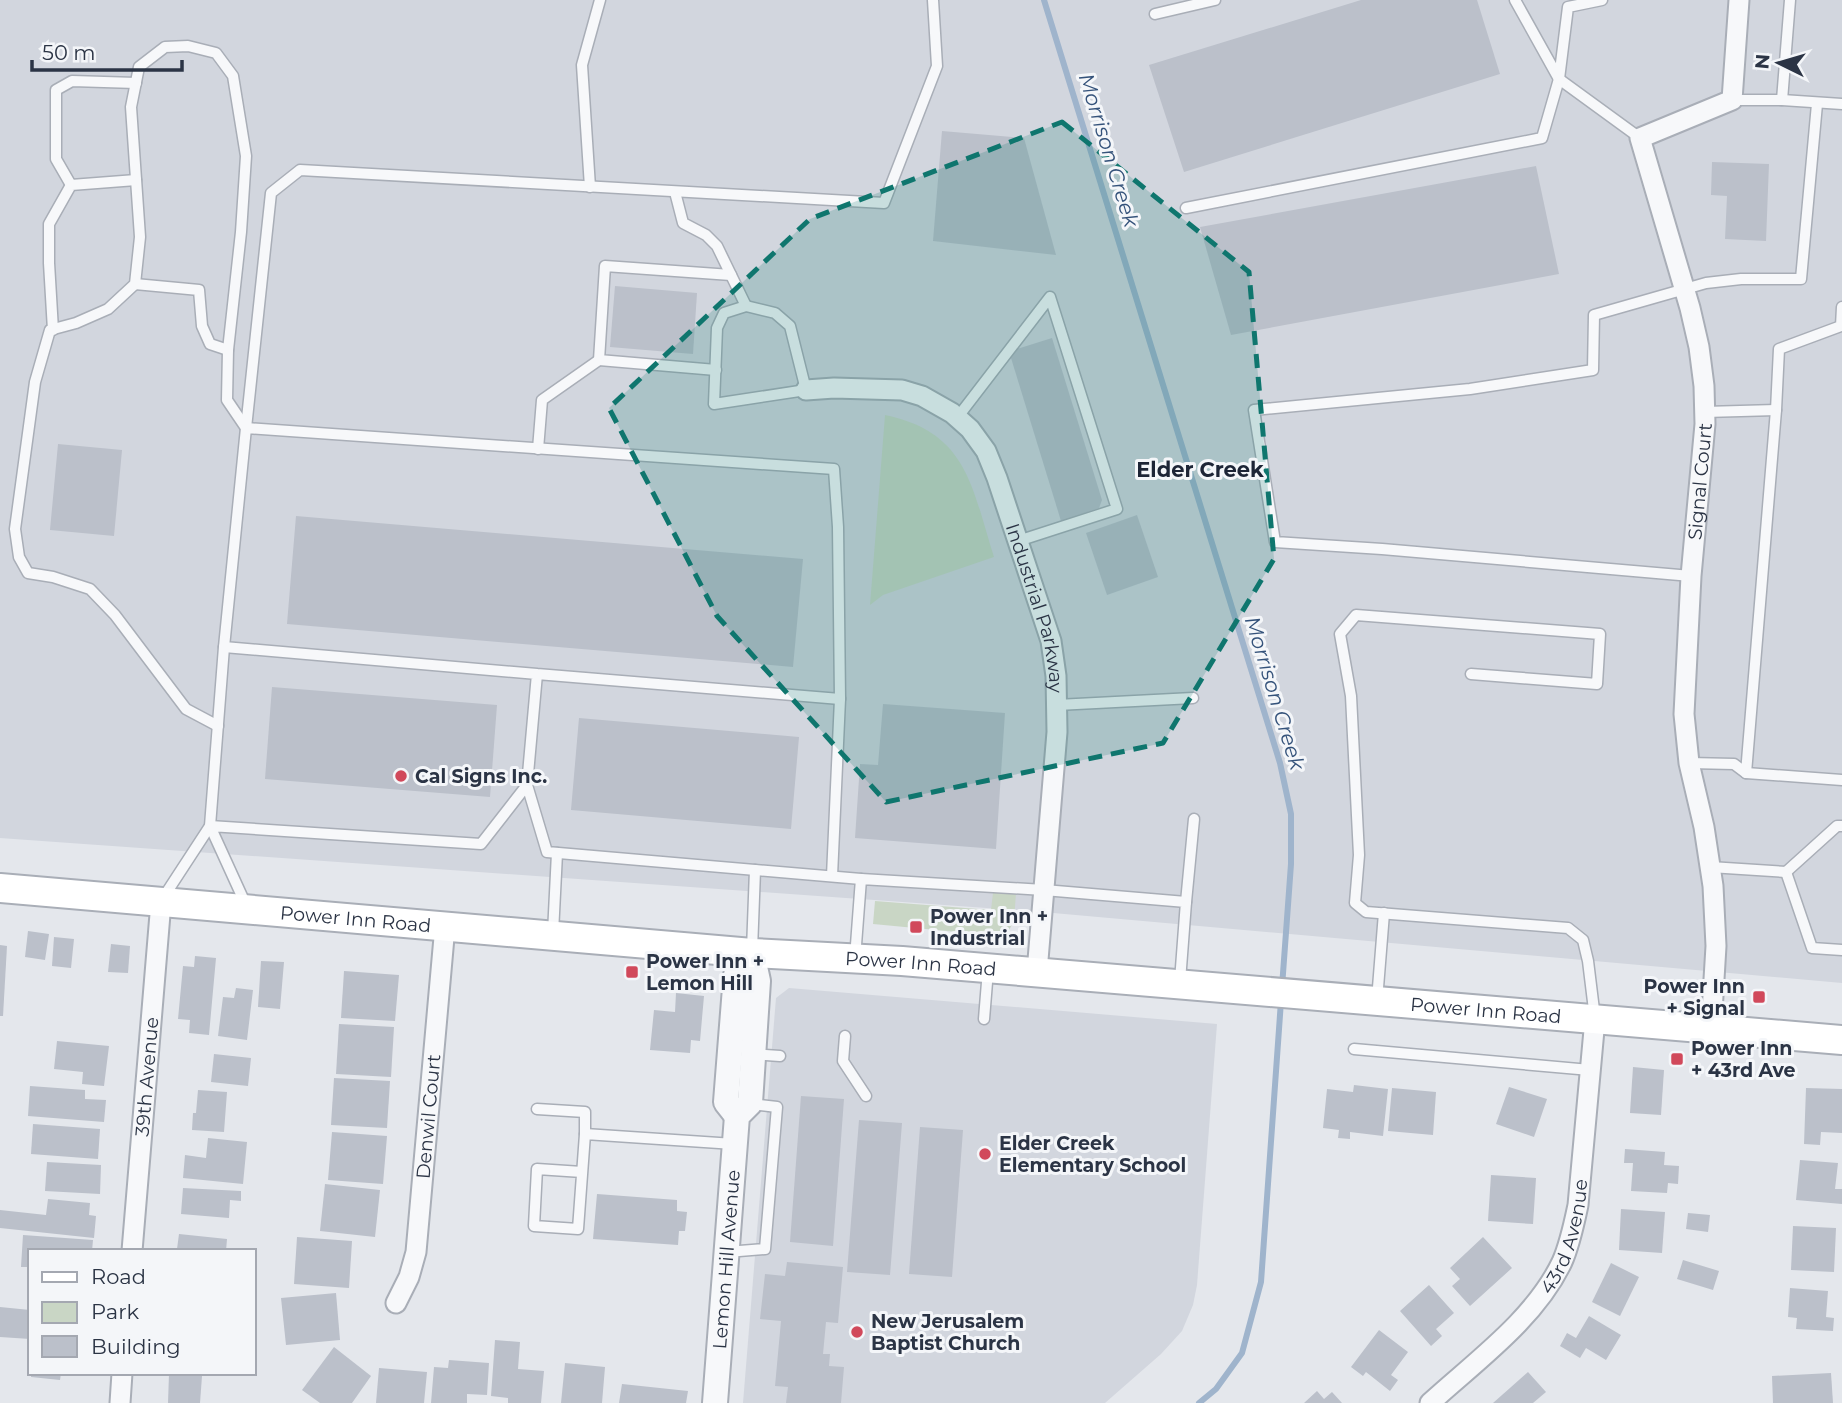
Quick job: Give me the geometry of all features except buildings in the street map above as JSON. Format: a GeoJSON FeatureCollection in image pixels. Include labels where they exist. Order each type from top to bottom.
{"type":"FeatureCollection","features":[{"type":"Feature","properties":{"kind":"main road","name":"Power Inn Road"},"geometry":{"type":"LineString","coordinates":[[0,888],[752,953],[1037,972],[1842,1040]]}},
{"type":"Feature","properties":{"kind":"street"},"geometry":{"type":"LineString","coordinates":[[1640,138],[1732,100],[1739,0]]}},
{"type":"Feature","properties":{"kind":"street","name":"Signal Court"},"geometry":{"type":"LineString","coordinates":[[1640,138],[1699,347],[1704,386],[1705,412],[1690,576],[1684,713],[1689,763],[1704,827],[1713,887],[1716,946],[1711,1029]]}},
{"type":"Feature","properties":{"kind":"street","name":"Industrial Parkway"},"geometry":{"type":"LineString","coordinates":[[806,390],[902,390],[922,396],[936,402],[970,429],[986,451],[1051,641],[1056,676],[1057,732],[1037,972]]}},
{"type":"Feature","properties":{"kind":"street","name":"39th Avenue"},"geometry":{"type":"LineString","coordinates":[[132,1249],[161,902]]}},
{"type":"Feature","properties":{"kind":"street","name":"Denwil Court"},"geometry":{"type":"LineString","coordinates":[[396,1303],[409,1277],[416,1252],[445,926]]}},
{"type":"Feature","properties":{"kind":"street","name":"Lemon Hill Avenue"},"geometry":{"type":"LineString","coordinates":[[738,1107],[753,1054],[758,981],[752,953]]}},
{"type":"Feature","properties":{"kind":"street","name":"Lemon Hill Avenue"},"geometry":{"type":"LineString","coordinates":[[715,1403],[738,1107],[736,975],[752,953]]}},
{"type":"Feature","properties":{"kind":"street","name":"43rd Avenue"},"geometry":{"type":"LineString","coordinates":[[1430,1403],[1525,1317],[1546,1290],[1563,1261],[1573,1232],[1578,1205],[1595,1019]]}},
{"type":"Feature","properties":{"kind":"street"},"geometry":{"type":"LineString","coordinates":[[120,1403],[122,1375]]}},
{"type":"Feature","properties":{"kind":"lane"},"geometry":{"type":"LineString","coordinates":[[590,187],[582,65],[600,0]]}},
{"type":"Feature","properties":{"kind":"lane"},"geometry":{"type":"LineString","coordinates":[[161,902],[210,826],[224,647],[271,193],[300,170],[884,203],[937,66],[933,0]]}},
{"type":"Feature","properties":{"kind":"lane"},"geometry":{"type":"LineString","coordinates":[[1155,14],[1215,0]]}},
{"type":"Feature","properties":{"kind":"lane"},"geometry":{"type":"LineString","coordinates":[[1515,0],[1559,79],[1640,138]]}},
{"type":"Feature","properties":{"kind":"lane"},"geometry":{"type":"LineString","coordinates":[[1186,208],[1542,138],[1559,79],[1568,7],[1602,0]]}},
{"type":"Feature","properties":{"kind":"lane"},"geometry":{"type":"LineString","coordinates":[[1782,100],[1790,0]]}},
{"type":"Feature","properties":{"kind":"lane"},"geometry":{"type":"LineString","coordinates":[[218,726],[186,709],[115,615],[90,589],[53,577],[28,573],[19,557],[15,529],[33,394],[50,330],[76,323],[108,309],[135,284],[140,237],[131,107],[139,66],[165,47],[188,46],[216,53],[233,76],[246,156],[242,232],[228,350],[227,400],[246,428]]}},
{"type":"Feature","properties":{"kind":"lane"},"geometry":{"type":"LineString","coordinates":[[71,185],[57,159],[56,90],[72,80],[136,83]]}},
{"type":"Feature","properties":{"kind":"lane"},"geometry":{"type":"LineString","coordinates":[[1732,100],[1842,104]]}},
{"type":"Feature","properties":{"kind":"lane"},"geometry":{"type":"LineString","coordinates":[[1690,576],[1275,542],[1254,410],[1470,389],[1593,370],[1594,315],[1706,283],[1741,279],[1801,279],[1817,104]]}},
{"type":"Feature","properties":{"kind":"lane"},"geometry":{"type":"LineString","coordinates":[[71,185],[136,180]]}},
{"type":"Feature","properties":{"kind":"lane"},"geometry":{"type":"LineString","coordinates":[[53,330],[49,225],[71,185]]}},
{"type":"Feature","properties":{"kind":"lane"},"geometry":{"type":"LineString","coordinates":[[675,192],[683,223],[706,235],[717,246],[746,306]]}},
{"type":"Feature","properties":{"kind":"lane"},"geometry":{"type":"LineString","coordinates":[[599,360],[606,266],[731,275]]}},
{"type":"Feature","properties":{"kind":"lane"},"geometry":{"type":"LineString","coordinates":[[135,284],[199,290],[202,326],[210,344],[228,350]]}},
{"type":"Feature","properties":{"kind":"lane"},"geometry":{"type":"LineString","coordinates":[[957,418],[1050,297],[1117,509],[1018,541]]}},
{"type":"Feature","properties":{"kind":"lane"},"geometry":{"type":"LineString","coordinates":[[746,306],[775,313],[790,326],[806,390],[714,404],[717,328],[724,313],[746,306]]}},
{"type":"Feature","properties":{"kind":"lane"},"geometry":{"type":"LineString","coordinates":[[1746,773],[1779,349],[1840,326],[1842,307]]}},
{"type":"Feature","properties":{"kind":"lane"},"geometry":{"type":"LineString","coordinates":[[538,449],[542,400],[599,360],[716,370]]}},
{"type":"Feature","properties":{"kind":"lane"},"geometry":{"type":"LineString","coordinates":[[1705,412],[1776,410]]}},
{"type":"Feature","properties":{"kind":"lane"},"geometry":{"type":"LineString","coordinates":[[246,428],[834,469],[838,527],[840,699],[832,876]]}},
{"type":"Feature","properties":{"kind":"lane"},"geometry":{"type":"LineString","coordinates":[[1471,674],[1597,684],[1600,634],[1356,615],[1340,634],[1350,696],[1359,855],[1355,903],[1366,912],[1568,928],[1583,940],[1595,1019]]}},
{"type":"Feature","properties":{"kind":"lane"},"geometry":{"type":"LineString","coordinates":[[224,647],[840,699]]}},
{"type":"Feature","properties":{"kind":"lane"},"geometry":{"type":"LineString","coordinates":[[537,674],[527,785],[547,852],[861,879],[1186,902]]}},
{"type":"Feature","properties":{"kind":"lane"},"geometry":{"type":"LineString","coordinates":[[1057,705],[1193,698]]}},
{"type":"Feature","properties":{"kind":"lane"},"geometry":{"type":"LineString","coordinates":[[1689,763],[1734,764],[1746,773],[1842,780]]}},
{"type":"Feature","properties":{"kind":"lane"},"geometry":{"type":"LineString","coordinates":[[210,826],[481,844],[527,785]]}},
{"type":"Feature","properties":{"kind":"lane"},"geometry":{"type":"LineString","coordinates":[[1180,985],[1194,819]]}},
{"type":"Feature","properties":{"kind":"lane"},"geometry":{"type":"LineString","coordinates":[[210,826],[248,909]]}},
{"type":"Feature","properties":{"kind":"lane"},"geometry":{"type":"LineString","coordinates":[[1710,867],[1786,872],[1837,826],[1842,827]]}},
{"type":"Feature","properties":{"kind":"lane"},"geometry":{"type":"LineString","coordinates":[[553,935],[557,853]]}},
{"type":"Feature","properties":{"kind":"lane"},"geometry":{"type":"LineString","coordinates":[[752,953],[755,870]]}},
{"type":"Feature","properties":{"kind":"lane"},"geometry":{"type":"LineString","coordinates":[[1786,872],[1812,948],[1842,950]]}},
{"type":"Feature","properties":{"kind":"lane"},"geometry":{"type":"LineString","coordinates":[[855,958],[861,879]]}},
{"type":"Feature","properties":{"kind":"lane"},"geometry":{"type":"LineString","coordinates":[[1377,1000],[1384,913]]}},
{"type":"Feature","properties":{"kind":"lane"},"geometry":{"type":"LineString","coordinates":[[984,1019],[988,969]]}},
{"type":"Feature","properties":{"kind":"lane"},"geometry":{"type":"LineString","coordinates":[[845,1036],[843,1061],[866,1096]]}},
{"type":"Feature","properties":{"kind":"lane"},"geometry":{"type":"LineString","coordinates":[[1354,1049],[1590,1070]]}},
{"type":"Feature","properties":{"kind":"lane"},"geometry":{"type":"LineString","coordinates":[[753,1054],[780,1056]]}},
{"type":"Feature","properties":{"kind":"lane"},"geometry":{"type":"LineString","coordinates":[[727,1252],[765,1249],[777,1107],[738,1107]]}},
{"type":"Feature","properties":{"kind":"lane"},"geometry":{"type":"LineString","coordinates":[[537,1109],[585,1112],[585,1134],[578,1229],[534,1226],[537,1169],[582,1172]]}},
{"type":"Feature","properties":{"kind":"lane"},"geometry":{"type":"LineString","coordinates":[[585,1134],[735,1144]]}},
{"type":"Feature","properties":{"kind":"highlighted area"},"geometry":{"type":"Polygon","coordinates":[[[1062,122],[1249,272],[1274,559],[1163,743],[886,802],[717,616],[609,408],[810,219],[1062,122]]]}},
{"type":"Feature","properties":{"kind":"shaded area"},"geometry":{"type":"Polygon","coordinates":[[[0,0],[1842,0],[1842,983],[1042,912],[0,838],[0,0]]]}},
{"type":"Feature","properties":{"kind":"shaded area","name":"Elder Creek Elementary School"},"geometry":{"type":"Polygon","coordinates":[[[789,988],[1217,1024],[1197,1285],[1193,1305],[1182,1331],[1161,1354],[1105,1403],[743,1403],[776,998],[789,988]]]}},
{"type":"Feature","properties":{"kind":"green space"},"geometry":{"type":"Polygon","coordinates":[[[885,415],[913,423],[934,435],[950,449],[972,486],[994,557],[883,595],[870,605],[885,415]]]}},
{"type":"Feature","properties":{"kind":"green space"},"geometry":{"type":"Polygon","coordinates":[[[993,893],[1016,893],[1014,921],[1008,932],[1004,930],[989,935],[873,924],[875,901],[991,910],[993,893]]]}},
{"type":"Feature","properties":{"kind":"waterway","name":"Morrison Creek"},"geometry":{"type":"LineString","coordinates":[[1044,0],[1280,763],[1291,814],[1291,864],[1282,987]]}},
{"type":"Feature","properties":{"kind":"waterway","name":"Morrison Creek"},"geometry":{"type":"LineString","coordinates":[[1199,1403],[1216,1389],[1242,1353],[1261,1282],[1281,1001]]}},
{"type":"Feature","properties":{"kind":"place","name":"Cal Signs Inc."},"geometry":{"type":"Point","coordinates":[401,776]}},
{"type":"Feature","properties":{"kind":"place","name":"Power Inn + Industrial"},"geometry":{"type":"Point","coordinates":[916,927]}},
{"type":"Feature","properties":{"kind":"place","name":"Power Inn + Lemon Hill"},"geometry":{"type":"Point","coordinates":[632,972]}},
{"type":"Feature","properties":{"kind":"place","name":"Power Inn + Signal"},"geometry":{"type":"Point","coordinates":[1759,997]}},
{"type":"Feature","properties":{"kind":"place","name":"Power Inn + 43rd Ave"},"geometry":{"type":"Point","coordinates":[1677,1059]}},
{"type":"Feature","properties":{"kind":"place","name":"Elder Creek Elementary School"},"geometry":{"type":"Point","coordinates":[985,1154]}},
{"type":"Feature","properties":{"kind":"place","name":"New Jerusalem Baptist Church"},"geometry":{"type":"Point","coordinates":[857,1332]}},
{"type":"Feature","properties":{"kind":"district","name":"Elder Creek"},"geometry":{"type":"Point","coordinates":[1200,469]}}]}
